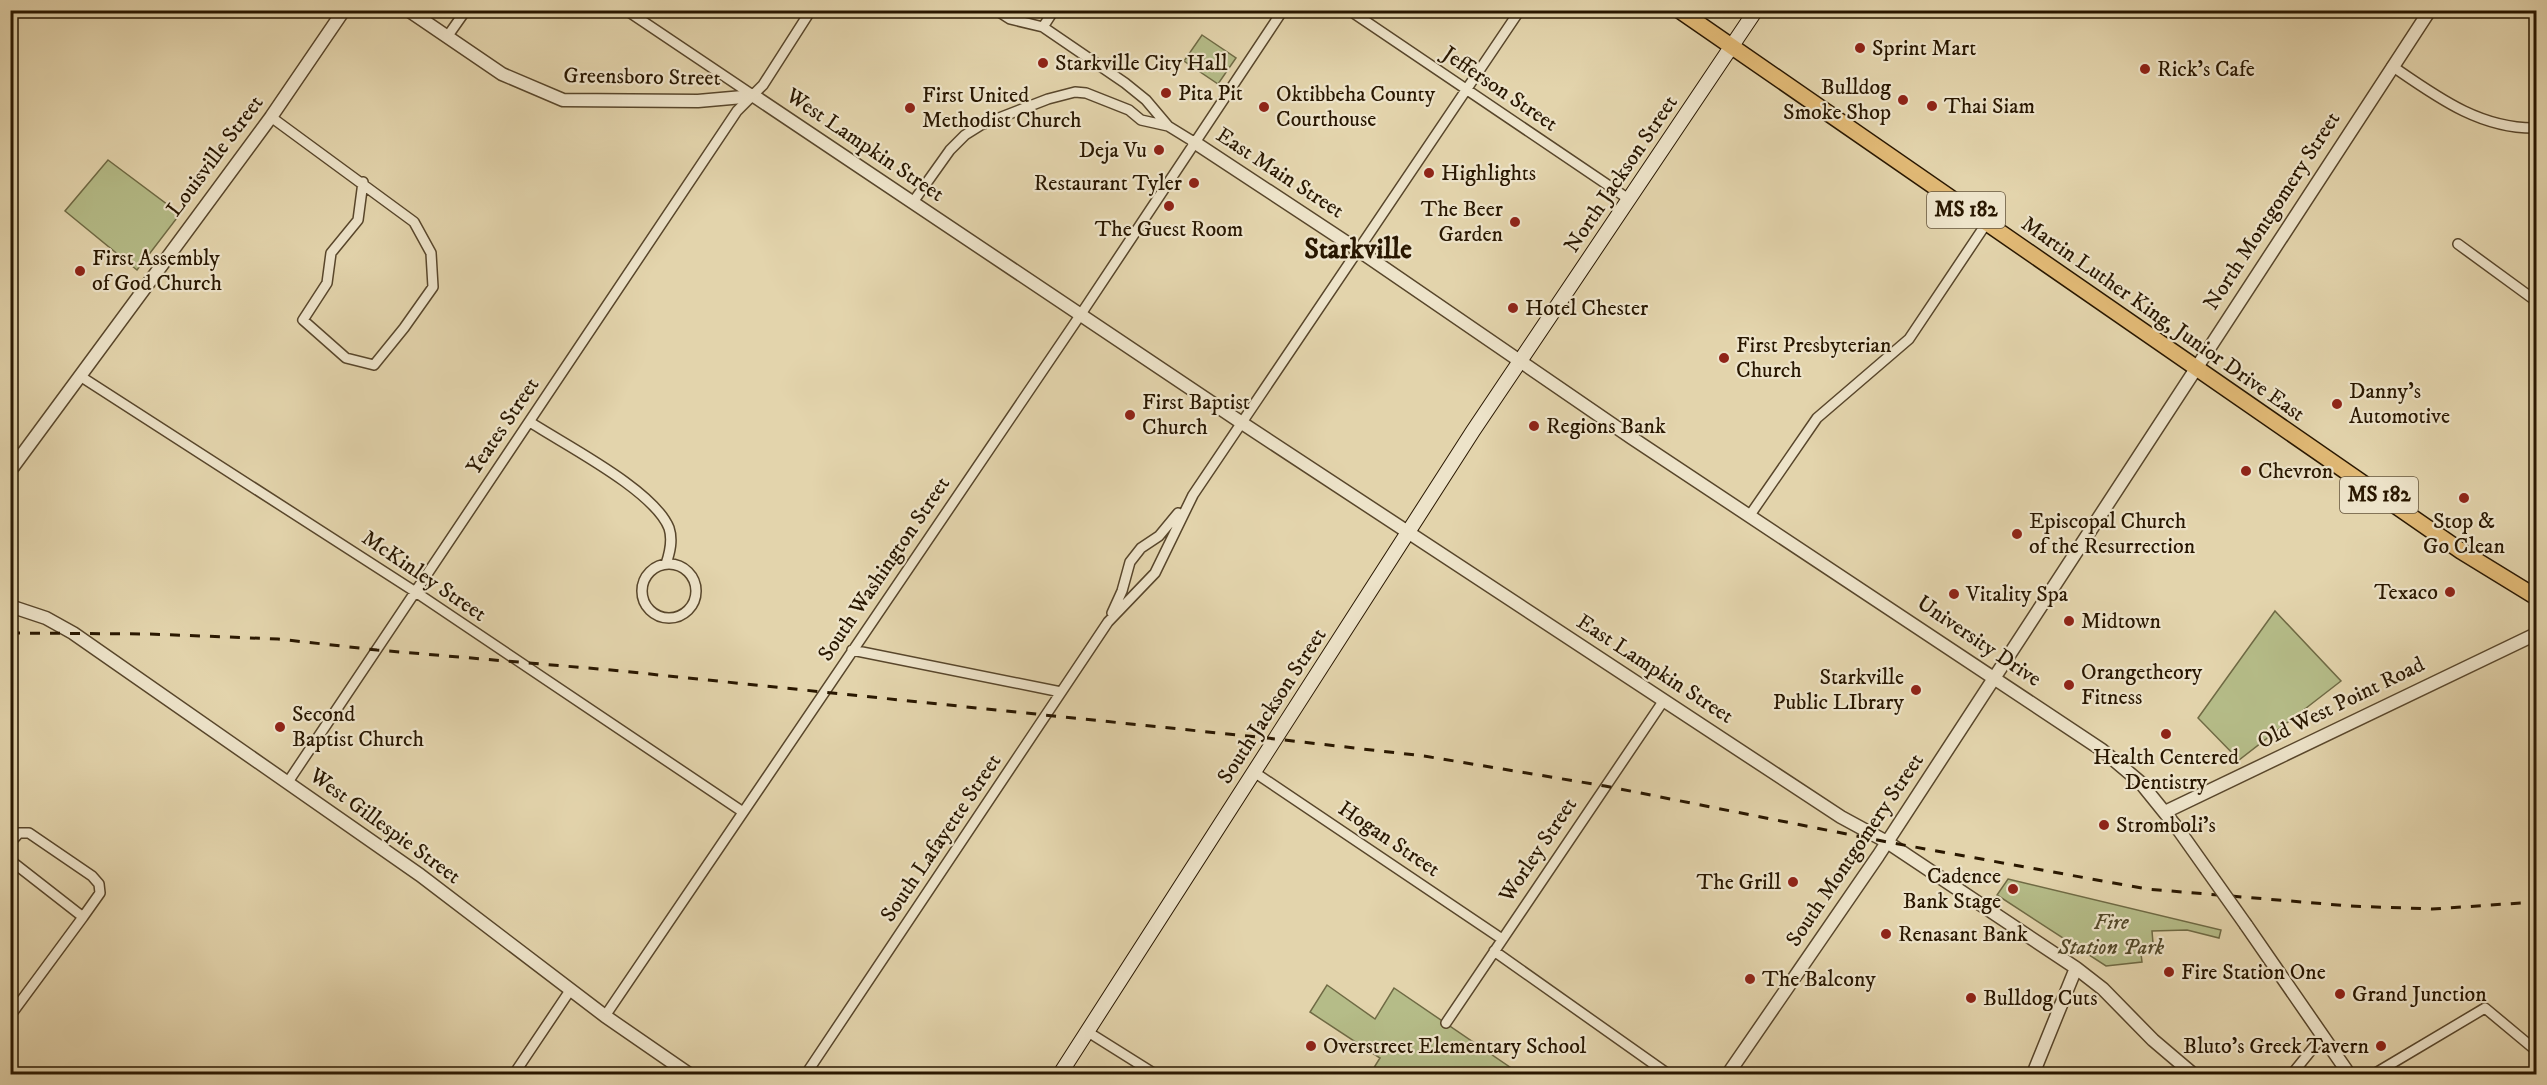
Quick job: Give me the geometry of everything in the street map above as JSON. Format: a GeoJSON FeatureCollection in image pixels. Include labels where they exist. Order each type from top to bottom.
{"type":"FeatureCollection","features":[{"type":"Feature","properties":{"kind":"main road","name":"Martin Luther King, Junior Drive East"},"geometry":{"type":"LineString","coordinates":[[1679,10],[2461,551],[2536,597]]}},
{"type":"Feature","properties":{"kind":"main road","name":"North Jackson Street"},"geometry":{"type":"LineString","coordinates":[[1520,361],[1756,10]]}},
{"type":"Feature","properties":{"kind":"main road","name":"South Jackson Street"},"geometry":{"type":"LineString","coordinates":[[1060,1074],[1408,531],[1520,361]]}},
{"type":"Feature","properties":{"kind":"street","name":"Louisville Street"},"geometry":{"type":"LineString","coordinates":[[10,471],[271,117],[344,10]]}},
{"type":"Feature","properties":{"kind":"street","name":"Greensboro Street"},"geometry":{"type":"LineString","coordinates":[[408,10],[502,74],[563,100],[698,101],[754,96]]}},
{"type":"Feature","properties":{"kind":"street"},"geometry":{"type":"LineString","coordinates":[[447,37],[466,10]]}},
{"type":"Feature","properties":{"kind":"street","name":"West Lampkin Street"},"geometry":{"type":"LineString","coordinates":[[627,10],[1081,314]]}},
{"type":"Feature","properties":{"kind":"street","name":"Yeates Street"},"geometry":{"type":"LineString","coordinates":[[288,782],[738,111],[754,96],[811,10]]}},
{"type":"Feature","properties":{"kind":"street"},"geometry":{"type":"LineString","coordinates":[[996,10],[1010,19],[1043,27],[1125,83],[1157,111],[1168,126]]}},
{"type":"Feature","properties":{"kind":"street"},"geometry":{"type":"LineString","coordinates":[[1043,27],[1054,10]]}},
{"type":"Feature","properties":{"kind":"street","name":"South Washington Street"},"geometry":{"type":"LineString","coordinates":[[605,1016],[1081,314],[1283,10]]}},
{"type":"Feature","properties":{"kind":"street","name":"Jefferson Street"},"geometry":{"type":"LineString","coordinates":[[1349,10],[1630,200]]}},
{"type":"Feature","properties":{"kind":"street","name":"South Lafayette Street"},"geometry":{"type":"LineString","coordinates":[[1108,622],[1124,585],[1130,562],[1150,540],[1162,533],[1193,495],[1520,10]]}},
{"type":"Feature","properties":{"kind":"street","name":"North Montgomery Street"},"geometry":{"type":"LineString","coordinates":[[1995,676],[2194,368],[2430,10]]}},
{"type":"Feature","properties":{"kind":"street"},"geometry":{"type":"LineString","coordinates":[[2392,66],[2443,101],[2467,114],[2517,129],[2536,128]]}},
{"type":"Feature","properties":{"kind":"street"},"geometry":{"type":"LineString","coordinates":[[913,202],[950,150],[981,124],[1075,92],[1086,93],[1129,110],[1141,120],[1168,126],[1194,142]]}},
{"type":"Feature","properties":{"kind":"street"},"geometry":{"type":"LineString","coordinates":[[1129,110],[1132,102],[1139,97]]}},
{"type":"Feature","properties":{"kind":"street"},"geometry":{"type":"LineString","coordinates":[[271,117],[363,182],[414,222],[431,253],[433,287],[374,365],[346,358],[303,320],[327,283],[331,253],[358,220],[363,182]]}},
{"type":"Feature","properties":{"kind":"street","name":"East Main Street"},"geometry":{"type":"LineString","coordinates":[[1194,142],[1358,250],[1520,361]]}},
{"type":"Feature","properties":{"kind":"street"},"geometry":{"type":"LineString","coordinates":[[1750,515],[1817,418],[1909,339],[1986,224]]}},
{"type":"Feature","properties":{"kind":"street"},"geometry":{"type":"LineString","coordinates":[[2458,244],[2536,301]]}},
{"type":"Feature","properties":{"kind":"street","name":"East Lampkin Street"},"geometry":{"type":"LineString","coordinates":[[1081,314],[1240,426],[1408,531],[1841,817],[1887,842],[2076,968],[2103,989],[2153,1040],[2193,1074]]}},
{"type":"Feature","properties":{"kind":"street","name":"University Drive"},"geometry":{"type":"LineString","coordinates":[[1520,361],[1995,676],[2118,761],[2140,782],[2178,829],[2349,1074]]}},
{"type":"Feature","properties":{"kind":"street","name":"McKinley Street"},"geometry":{"type":"LineString","coordinates":[[81,376],[414,591],[742,812]]}},
{"type":"Feature","properties":{"kind":"street"},"geometry":{"type":"LineString","coordinates":[[530,422],[653,504],[669,529],[670,550],[666,564],[650,572],[645,579],[642,596],[651,612],[667,619],[676,618],[691,608],[695,600],[694,582],[683,568],[666,564]]}},
{"type":"Feature","properties":{"kind":"street","name":"South Lafayette Street"},"geometry":{"type":"LineString","coordinates":[[806,1074],[1108,622],[1155,573],[1193,495]]}},
{"type":"Feature","properties":{"kind":"street"},"geometry":{"type":"LineString","coordinates":[[1150,540],[1162,543],[1165,551]]}},
{"type":"Feature","properties":{"kind":"street"},"geometry":{"type":"LineString","coordinates":[[1124,585],[1135,592]]}},
{"type":"Feature","properties":{"kind":"street","name":"West Gillespie Street"},"geometry":{"type":"LineString","coordinates":[[10,606],[46,618],[73,633],[420,875],[605,1016],[689,1074]]}},
{"type":"Feature","properties":{"kind":"street","name":"Old West Point Road"},"geometry":{"type":"LineString","coordinates":[[2165,812],[2536,634]]}},
{"type":"Feature","properties":{"kind":"street"},"geometry":{"type":"LineString","coordinates":[[852,650],[1061,692]]}},
{"type":"Feature","properties":{"kind":"street","name":"South Montgomery Street"},"geometry":{"type":"LineString","coordinates":[[1728,1074],[1887,842],[1995,676]]}},
{"type":"Feature","properties":{"kind":"street","name":"Worley Street"},"geometry":{"type":"LineString","coordinates":[[1446,1023],[1664,700]]}},
{"type":"Feature","properties":{"kind":"street","name":"Hogan Street"},"geometry":{"type":"LineString","coordinates":[[1254,772],[1502,939]]}},
{"type":"Feature","properties":{"kind":"street"},"geometry":{"type":"LineString","coordinates":[[10,843],[19,833],[29,833],[92,876],[99,884],[100,893],[10,1016]]}},
{"type":"Feature","properties":{"kind":"street"},"geometry":{"type":"LineString","coordinates":[[10,860],[83,917]]}},
{"type":"Feature","properties":{"kind":"street"},"geometry":{"type":"LineString","coordinates":[[1494,951],[1668,1074]]}},
{"type":"Feature","properties":{"kind":"street"},"geometry":{"type":"LineString","coordinates":[[2032,1074],[2076,968]]}},
{"type":"Feature","properties":{"kind":"street"},"geometry":{"type":"LineString","coordinates":[[514,1074],[571,989]]}},
{"type":"Feature","properties":{"kind":"street"},"geometry":{"type":"LineString","coordinates":[[2374,1074],[2485,1008],[2533,1048],[2536,1046]]}},
{"type":"Feature","properties":{"kind":"street"},"geometry":{"type":"LineString","coordinates":[[1088,1032],[1155,1074]]}},
{"type":"Feature","properties":{"kind":"street"},"geometry":{"type":"LineString","coordinates":[[2292,1074],[2322,1037]]}},
{"type":"Feature","properties":{"kind":"green space"},"geometry":{"type":"Polygon","coordinates":[[[1202,35],[1236,58],[1218,84],[1184,61],[1202,35]]]}},
{"type":"Feature","properties":{"kind":"green space"},"geometry":{"type":"Polygon","coordinates":[[[108,160],[180,214],[137,270],[65,211],[108,160]]]}},
{"type":"Feature","properties":{"kind":"green space"},"geometry":{"type":"Polygon","coordinates":[[[2275,611],[2341,681],[2239,760],[2198,718],[2275,611]]]}},
{"type":"Feature","properties":{"kind":"green space","name":"Fire Station Park"},"geometry":{"type":"Polygon","coordinates":[[[2008,879],[2221,930],[2219,938],[2187,930],[2152,931],[2153,943],[2140,945],[2142,962],[2106,966],[1997,895],[2008,879]]]}},
{"type":"Feature","properties":{"kind":"green space"},"geometry":{"type":"Polygon","coordinates":[[[1327,985],[1375,1019],[1394,988],[1520,1074],[1370,1074],[1380,1058],[1310,1012],[1327,985]]]}},
{"type":"Feature","properties":{"kind":"railway"},"geometry":{"type":"LineString","coordinates":[[10,633],[150,634],[278,639],[611,670],[1276,739],[1424,756],[1605,786],[1887,842],[2147,889],[2350,906],[2432,909],[2536,902]]}},
{"type":"Feature","properties":{"kind":"place","name":"Sprint Mart"},"geometry":{"type":"Point","coordinates":[1860,48]}},
{"type":"Feature","properties":{"kind":"place","name":"Starkville City Hall"},"geometry":{"type":"Point","coordinates":[1043,63]}},
{"type":"Feature","properties":{"kind":"place","name":"Rick's Cafe"},"geometry":{"type":"Point","coordinates":[2145,69]}},
{"type":"Feature","properties":{"kind":"place","name":"Pita Pit"},"geometry":{"type":"Point","coordinates":[1166,93]}},
{"type":"Feature","properties":{"kind":"place","name":"Bulldog Smoke Shop"},"geometry":{"type":"Point","coordinates":[1903,100]}},
{"type":"Feature","properties":{"kind":"place","name":"Thai Siam"},"geometry":{"type":"Point","coordinates":[1932,106]}},
{"type":"Feature","properties":{"kind":"place","name":"Oktibbeha County Courthouse"},"geometry":{"type":"Point","coordinates":[1264,107]}},
{"type":"Feature","properties":{"kind":"place","name":"First United Methodist Church"},"geometry":{"type":"Point","coordinates":[910,108]}},
{"type":"Feature","properties":{"kind":"place","name":"Deja Vu"},"geometry":{"type":"Point","coordinates":[1159,150]}},
{"type":"Feature","properties":{"kind":"place","name":"Highlights"},"geometry":{"type":"Point","coordinates":[1429,173]}},
{"type":"Feature","properties":{"kind":"place","name":"Restaurant Tyler"},"geometry":{"type":"Point","coordinates":[1194,183]}},
{"type":"Feature","properties":{"kind":"place","name":"The Guest Room"},"geometry":{"type":"Point","coordinates":[1169,206]}},
{"type":"Feature","properties":{"kind":"place","name":"The Beer Garden"},"geometry":{"type":"Point","coordinates":[1515,222]}},
{"type":"Feature","properties":{"kind":"place","name":"First Assembly of God Church"},"geometry":{"type":"Point","coordinates":[80,271]}},
{"type":"Feature","properties":{"kind":"place","name":"Hotel Chester"},"geometry":{"type":"Point","coordinates":[1513,308]}},
{"type":"Feature","properties":{"kind":"place","name":"First Presbyterian Church"},"geometry":{"type":"Point","coordinates":[1724,358]}},
{"type":"Feature","properties":{"kind":"place","name":"Danny's Automotive"},"geometry":{"type":"Point","coordinates":[2337,404]}},
{"type":"Feature","properties":{"kind":"place","name":"First Baptist Church"},"geometry":{"type":"Point","coordinates":[1130,415]}},
{"type":"Feature","properties":{"kind":"place","name":"Regions Bank"},"geometry":{"type":"Point","coordinates":[1534,426]}},
{"type":"Feature","properties":{"kind":"place","name":"Chevron"},"geometry":{"type":"Point","coordinates":[2246,471]}},
{"type":"Feature","properties":{"kind":"place","name":"Stop & Go Clean"},"geometry":{"type":"Point","coordinates":[2464,498]}},
{"type":"Feature","properties":{"kind":"place","name":"Episcopal Church of the Resurrection"},"geometry":{"type":"Point","coordinates":[2017,534]}},
{"type":"Feature","properties":{"kind":"place","name":"Texaco"},"geometry":{"type":"Point","coordinates":[2450,592]}},
{"type":"Feature","properties":{"kind":"place","name":"Vitality Spa"},"geometry":{"type":"Point","coordinates":[1954,594]}},
{"type":"Feature","properties":{"kind":"place","name":"Midtown"},"geometry":{"type":"Point","coordinates":[2069,621]}},
{"type":"Feature","properties":{"kind":"place","name":"Orangetheory Fitness"},"geometry":{"type":"Point","coordinates":[2069,685]}},
{"type":"Feature","properties":{"kind":"place","name":"Starkville Public LIbrary"},"geometry":{"type":"Point","coordinates":[1916,690]}},
{"type":"Feature","properties":{"kind":"place","name":"Second Baptist Church"},"geometry":{"type":"Point","coordinates":[280,727]}},
{"type":"Feature","properties":{"kind":"place","name":"Health Centered Dentistry"},"geometry":{"type":"Point","coordinates":[2166,734]}},
{"type":"Feature","properties":{"kind":"place","name":"Stromboli's"},"geometry":{"type":"Point","coordinates":[2104,825]}},
{"type":"Feature","properties":{"kind":"place","name":"The Grill"},"geometry":{"type":"Point","coordinates":[1793,882]}},
{"type":"Feature","properties":{"kind":"place","name":"Cadence Bank Stage"},"geometry":{"type":"Point","coordinates":[2013,889]}},
{"type":"Feature","properties":{"kind":"place","name":"Renasant Bank"},"geometry":{"type":"Point","coordinates":[1886,934]}},
{"type":"Feature","properties":{"kind":"place","name":"Fire Station One"},"geometry":{"type":"Point","coordinates":[2169,972]}},
{"type":"Feature","properties":{"kind":"place","name":"The Balcony"},"geometry":{"type":"Point","coordinates":[1750,979]}},
{"type":"Feature","properties":{"kind":"place","name":"Grand Junction"},"geometry":{"type":"Point","coordinates":[2340,994]}},
{"type":"Feature","properties":{"kind":"place","name":"Bulldog Cuts"},"geometry":{"type":"Point","coordinates":[1971,998]}},
{"type":"Feature","properties":{"kind":"place","name":"Overstreet Elementary School"},"geometry":{"type":"Point","coordinates":[1311,1046]}},
{"type":"Feature","properties":{"kind":"place","name":"Bluto's Greek Tavern"},"geometry":{"type":"Point","coordinates":[2381,1046]}},
{"type":"Feature","properties":{"kind":"district","name":"Starkville"},"geometry":{"type":"Point","coordinates":[1358,249]}}]}
